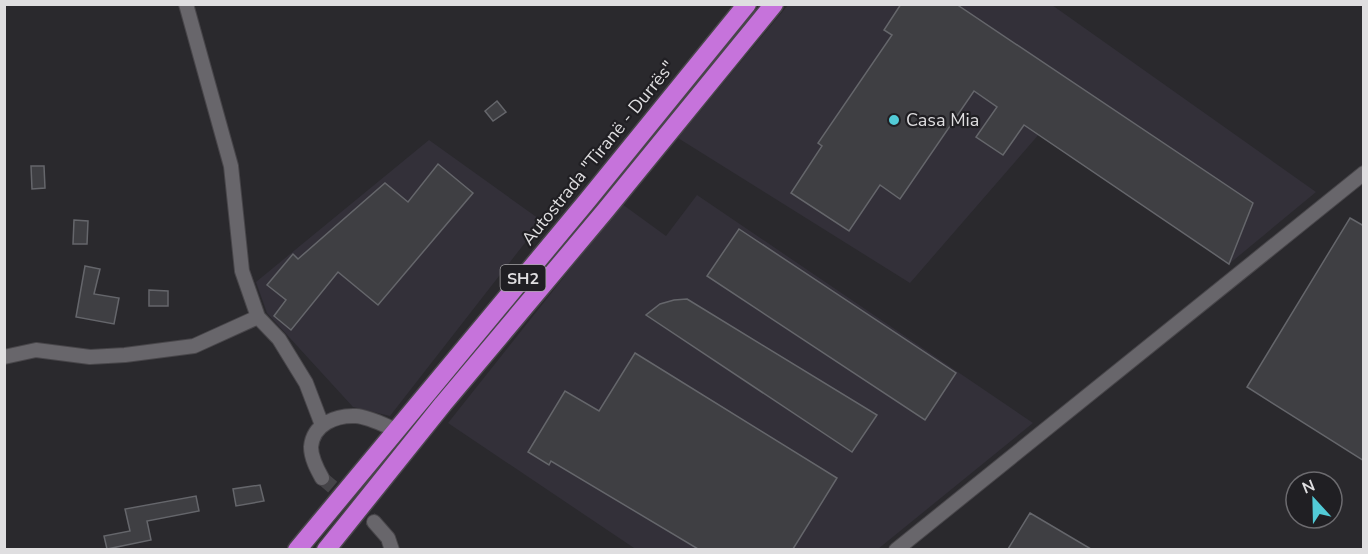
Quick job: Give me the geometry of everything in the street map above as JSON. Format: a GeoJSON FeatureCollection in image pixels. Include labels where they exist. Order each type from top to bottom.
{"type":"FeatureCollection","features":[{"type":"Feature","properties":{"kind":"highway","name":"Autostrada \"Tiranë - Durrës\""},"geometry":{"type":"LineString","coordinates":[[297,549],[587,201],[747,4]]}},
{"type":"Feature","properties":{"kind":"highway","name":"SH2"},"geometry":{"type":"LineString","coordinates":[[329,548],[443,404],[774,4]]}},
{"type":"Feature","properties":{"kind":"street"},"geometry":{"type":"LineString","coordinates":[[186,4],[231,166],[242,271],[258,316],[279,339],[306,383],[322,425]]}},
{"type":"Feature","properties":{"kind":"street"},"geometry":{"type":"LineString","coordinates":[[896,549],[1364,172]]}},
{"type":"Feature","properties":{"kind":"street"},"geometry":{"type":"LineString","coordinates":[[4,357],[36,350],[90,357],[114,356],[194,346],[258,316]]}},
{"type":"Feature","properties":{"kind":"street"},"geometry":{"type":"LineString","coordinates":[[322,478],[315,464],[311,447],[315,434],[322,425],[339,416],[358,416],[396,430]]}},
{"type":"Feature","properties":{"kind":"street"},"geometry":{"type":"LineString","coordinates":[[374,522],[388,538],[392,549]]}},
{"type":"Feature","properties":{"kind":"shaded area"},"geometry":{"type":"Polygon","coordinates":[[[788,5],[1052,5],[1316,192],[1229,264],[1040,133],[910,283],[678,138],[788,5]]]}},
{"type":"Feature","properties":{"kind":"shaded area"},"geometry":{"type":"Polygon","coordinates":[[[429,140],[542,221],[390,416],[353,407],[267,313],[256,282],[429,140]]]}},
{"type":"Feature","properties":{"kind":"shaded area"},"geometry":{"type":"Polygon","coordinates":[[[697,195],[1033,423],[878,549],[637,550],[448,423],[622,204],[666,236],[697,195]]]}},
{"type":"Feature","properties":{"kind":"building"},"geometry":{"type":"Polygon","coordinates":[[[901,4],[956,4],[1253,203],[1229,264],[1024,125],[1003,155],[976,137],[997,107],[974,91],[900,199],[880,185],[849,231],[791,193],[822,146],[818,143],[892,35],[884,30],[901,4]]]}},
{"type":"Feature","properties":{"kind":"building"},"geometry":{"type":"Polygon","coordinates":[[[497,101],[506,112],[493,121],[485,111],[497,101]]]}},
{"type":"Feature","properties":{"kind":"building"},"geometry":{"type":"Polygon","coordinates":[[[438,164],[473,193],[378,305],[338,272],[291,330],[274,316],[286,300],[267,285],[293,254],[298,259],[385,183],[408,202],[438,164]]]}},
{"type":"Feature","properties":{"kind":"building"},"geometry":{"type":"Polygon","coordinates":[[[31,166],[44,166],[45,188],[32,189],[31,166]]]}},
{"type":"Feature","properties":{"kind":"building"},"geometry":{"type":"Polygon","coordinates":[[[1350,218],[1364,226],[1364,461],[1247,387],[1350,218]]]}},
{"type":"Feature","properties":{"kind":"building"},"geometry":{"type":"Polygon","coordinates":[[[74,220],[88,221],[87,244],[73,244],[74,220]]]}},
{"type":"Feature","properties":{"kind":"building"},"geometry":{"type":"Polygon","coordinates":[[[739,229],[956,373],[925,420],[707,276],[739,229]]]}},
{"type":"Feature","properties":{"kind":"building"},"geometry":{"type":"Polygon","coordinates":[[[85,266],[100,269],[94,294],[119,298],[114,324],[76,317],[85,266]]]}},
{"type":"Feature","properties":{"kind":"building"},"geometry":{"type":"Polygon","coordinates":[[[149,290],[168,291],[168,306],[149,306],[149,290]]]}},
{"type":"Feature","properties":{"kind":"building"},"geometry":{"type":"Polygon","coordinates":[[[687,299],[877,415],[852,452],[646,315],[660,304],[687,299]]]}},
{"type":"Feature","properties":{"kind":"building"},"geometry":{"type":"Polygon","coordinates":[[[635,353],[837,478],[793,549],[698,549],[551,461],[549,465],[528,452],[565,391],[599,411],[635,353]]]}},
{"type":"Feature","properties":{"kind":"building"},"geometry":{"type":"Polygon","coordinates":[[[260,485],[264,501],[236,506],[233,489],[260,485]]]}},
{"type":"Feature","properties":{"kind":"building"},"geometry":{"type":"Polygon","coordinates":[[[196,496],[199,511],[147,521],[151,540],[107,549],[104,536],[130,531],[125,509],[196,496]]]}},
{"type":"Feature","properties":{"kind":"building"},"geometry":{"type":"Polygon","coordinates":[[[1030,513],[1091,549],[1008,549],[1030,513]]]}},
{"type":"Feature","properties":{"kind":"tunnel"},"geometry":{"type":"LineString","coordinates":[[322,478],[374,522]]}},
{"type":"Feature","properties":{"kind":"place","name":"Casa Mia"},"geometry":{"type":"Point","coordinates":[894,120]}}]}
